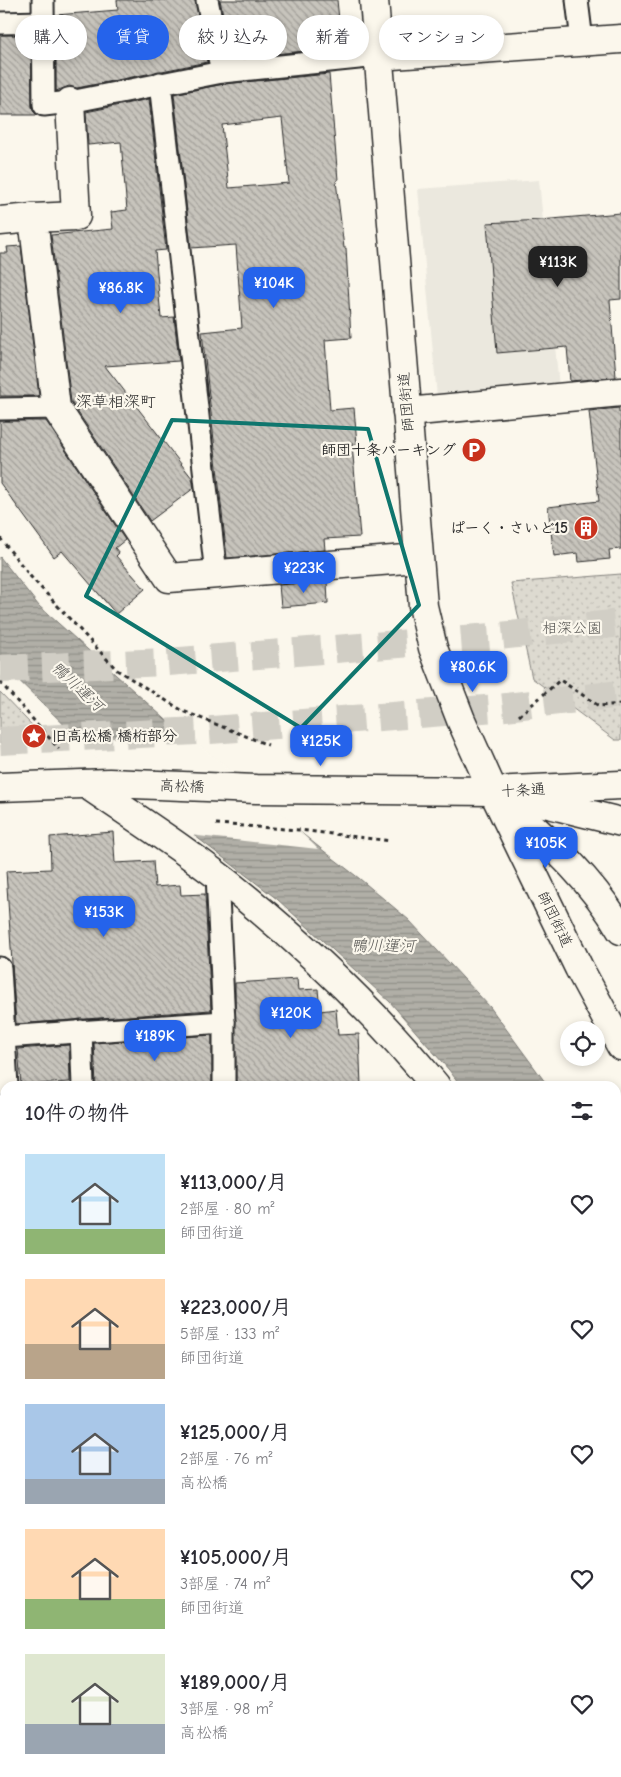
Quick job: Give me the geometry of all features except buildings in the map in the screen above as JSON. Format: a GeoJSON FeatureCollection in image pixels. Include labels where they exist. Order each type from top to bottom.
{"type":"FeatureCollection","features":[{"type":"Feature","properties":{"kind":"street","name":"師団街道"},"geometry":{"type":"LineString","coordinates":[[374,0],[422,606],[433,648],[461,720],[493,791],[579,968],[621,1046]]}},
{"type":"Feature","properties":{"kind":"street"},"geometry":{"type":"LineString","coordinates":[[378,56],[621,39]]}},
{"type":"Feature","properties":{"kind":"street"},"geometry":{"type":"LineString","coordinates":[[0,221],[76,216],[70,102]]}},
{"type":"Feature","properties":{"kind":"street"},"geometry":{"type":"LineString","coordinates":[[33,218],[56,408],[169,578],[418,558]]}},
{"type":"Feature","properties":{"kind":"street"},"geometry":{"type":"LineString","coordinates":[[407,412],[621,392]]}},
{"type":"Feature","properties":{"kind":"street"},"geometry":{"type":"LineString","coordinates":[[97,784],[247,898],[361,1002],[426,1081]]}},
{"type":"Feature","properties":{"kind":"street","name":"高松橋"},"geometry":{"type":"LineString","coordinates":[[0,787],[97,784],[256,789],[493,791]]}},
{"type":"Feature","properties":{"kind":"street","name":"十条通"},"geometry":{"type":"LineString","coordinates":[[493,791],[621,785]]}},
{"type":"Feature","properties":{"kind":"street","name":"師団街道"},"geometry":{"type":"LineString","coordinates":[[493,791],[554,846],[586,879],[621,930]]}},
{"type":"Feature","properties":{"kind":"street","name":"十条通"},"geometry":{"type":"LineString","coordinates":[[493,791],[621,822]]}},
{"type":"Feature","properties":{"kind":"lane"},"geometry":{"type":"LineString","coordinates":[[43,0],[43,15]]}},
{"type":"Feature","properties":{"kind":"lane"},"geometry":{"type":"LineString","coordinates":[[207,0],[222,72]]}},
{"type":"Feature","properties":{"kind":"lane"},"geometry":{"type":"LineString","coordinates":[[577,0],[582,41]]}},
{"type":"Feature","properties":{"kind":"lane"},"geometry":{"type":"LineString","coordinates":[[0,23],[15,23]]}},
{"type":"Feature","properties":{"kind":"lane"},"geometry":{"type":"LineString","coordinates":[[43,60],[44,106],[222,72],[378,56]]}},
{"type":"Feature","properties":{"kind":"lane"},"geometry":{"type":"LineString","coordinates":[[160,83],[216,574]]}},
{"type":"Feature","properties":{"kind":"lane"},"geometry":{"type":"LineString","coordinates":[[0,409],[56,408]]}},
{"type":"Feature","properties":{"kind":"lane"},"geometry":{"type":"LineString","coordinates":[[216,875],[224,1022],[224,1081]]}},
{"type":"Feature","properties":{"kind":"lane"},"geometry":{"type":"LineString","coordinates":[[0,968],[7,1081]]}},
{"type":"Feature","properties":{"kind":"lane"},"geometry":{"type":"LineString","coordinates":[[4,1036],[224,1022]]}},
{"type":"Feature","properties":{"kind":"lane"},"geometry":{"type":"LineString","coordinates":[[81,1031],[83,1081]]}},
{"type":"Feature","properties":{"kind":"path"},"geometry":{"type":"LineString","coordinates":[[0,538],[31,577],[117,670],[183,711],[268,745]]}},
{"type":"Feature","properties":{"kind":"path"},"geometry":{"type":"LineString","coordinates":[[519,716],[560,680],[599,706],[621,704]]}},
{"type":"Feature","properties":{"kind":"path"},"geometry":{"type":"LineString","coordinates":[[0,682],[63,754]]}},
{"type":"Feature","properties":{"kind":"path"},"geometry":{"type":"LineString","coordinates":[[212,824],[299,830],[391,841]]}},
{"type":"Feature","properties":{"kind":"highlighted area"},"geometry":{"type":"Polygon","coordinates":[[[172,420],[368,429],[419,605],[301,728],[86,596],[172,420]]]}},
{"type":"Feature","properties":{"kind":"shaded area"},"geometry":{"type":"Polygon","coordinates":[[[539,180],[559,387],[437,397],[418,189],[539,180]]]}},
{"type":"Feature","properties":{"kind":"green space","name":"相深公園"},"geometry":{"type":"Polygon","coordinates":[[[621,574],[621,740],[615,740],[532,678],[511,583],[621,574]]]}},
{"type":"Feature","properties":{"kind":"green space"},"geometry":{"type":"Polygon","coordinates":[[[0,692],[48,742],[0,744],[0,692]]]}},
{"type":"Feature","properties":{"kind":"water","name":"鴨川運河"},"geometry":{"type":"Polygon","coordinates":[[[0,557],[39,606],[212,761],[409,920],[490,1007],[544,1081],[457,1081],[390,1002],[277,899],[195,836],[87,747],[0,662],[0,557]]]}},
{"type":"Feature","properties":{"kind":"pier"},"geometry":{"type":"Polygon","coordinates":[[[184,732],[283,815],[318,849],[189,835],[77,741],[184,732]]]}},
{"type":"Feature","properties":{"kind":"tunnel"},"geometry":{"type":"LineString","coordinates":[[0,669],[167,662],[490,637],[621,623]]}},
{"type":"Feature","properties":{"kind":"tunnel"},"geometry":{"type":"LineString","coordinates":[[0,741],[198,731],[497,708],[621,694]]}},
{"type":"Feature","properties":{"kind":"place","name":"師団十条パーキング"},"geometry":{"type":"Point","coordinates":[474,450]}},
{"type":"Feature","properties":{"kind":"place","name":"ぱーく・さいど15"},"geometry":{"type":"Point","coordinates":[586,528]}},
{"type":"Feature","properties":{"kind":"place","name":"旧高松橋 橋桁部分"},"geometry":{"type":"Point","coordinates":[34,736]}},
{"type":"Feature","properties":{"kind":"district","name":"深草相深町"},"geometry":{"type":"Point","coordinates":[116,401]}}]}
